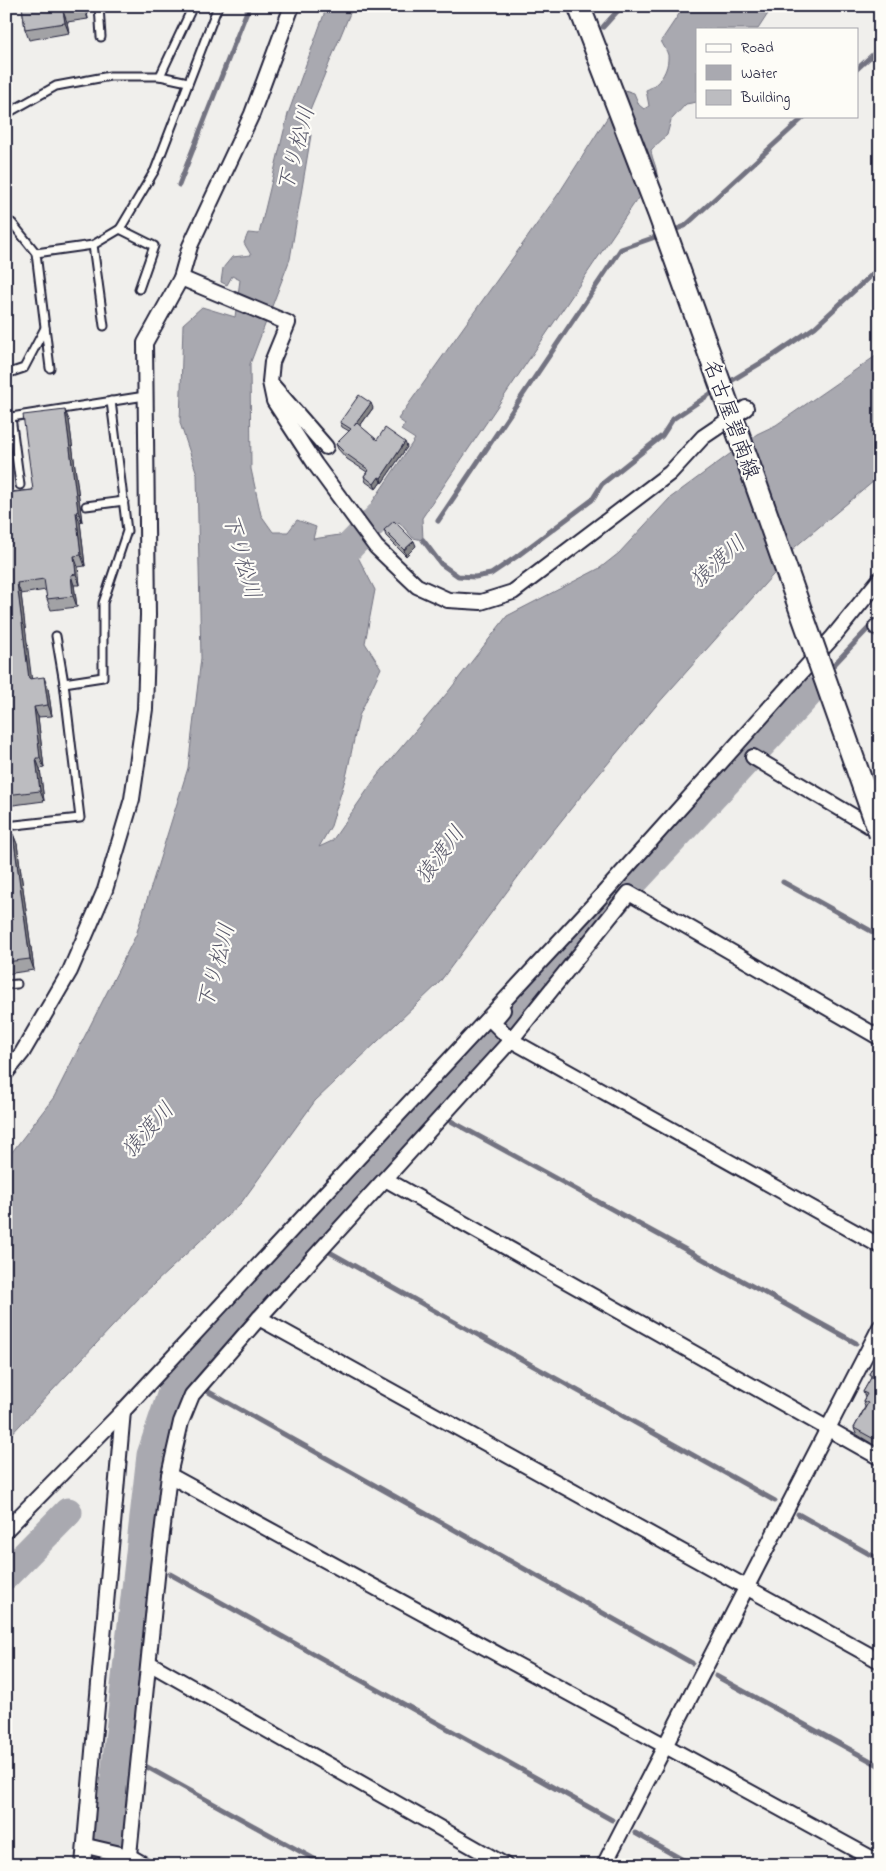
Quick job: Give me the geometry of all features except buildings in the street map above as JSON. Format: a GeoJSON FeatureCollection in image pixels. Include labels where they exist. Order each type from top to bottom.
{"type":"FeatureCollection","features":[{"type":"Feature","properties":{"kind":"main road","name":"名古屋碧南線"},"geometry":{"type":"LineString","coordinates":[[579,6],[614,94],[724,397],[737,417],[880,833]]}},
{"type":"Feature","properties":{"kind":"street"},"geometry":{"type":"LineString","coordinates":[[6,1073],[22,1053],[70,971],[105,890],[132,799],[145,709],[148,615],[145,343],[187,280],[190,246],[252,114],[292,6]]}},
{"type":"Feature","properties":{"kind":"street"},"geometry":{"type":"LineString","coordinates":[[187,280],[287,323],[272,362],[270,382],[274,401],[328,483],[376,547],[418,586],[448,600],[481,602],[513,592],[670,473],[703,437],[737,417]]}},
{"type":"Feature","properties":{"kind":"street"},"geometry":{"type":"LineString","coordinates":[[270,382],[326,447]]}},
{"type":"Feature","properties":{"kind":"street"},"geometry":{"type":"LineString","coordinates":[[6,1530],[123,1411],[594,904],[833,637],[880,579]]}},
{"type":"Feature","properties":{"kind":"street"},"geometry":{"type":"LineString","coordinates":[[753,757],[880,833]]}},
{"type":"Feature","properties":{"kind":"street"},"geometry":{"type":"LineString","coordinates":[[128,1860],[169,1475],[181,1422],[192,1395],[510,1040],[629,893],[880,1038]]}},
{"type":"Feature","properties":{"kind":"street"},"geometry":{"type":"LineString","coordinates":[[538,963],[534,977],[493,1022],[510,1040],[880,1246]]}},
{"type":"Feature","properties":{"kind":"street"},"geometry":{"type":"LineString","coordinates":[[385,1179],[880,1458]]}},
{"type":"Feature","properties":{"kind":"street"},"geometry":{"type":"LineString","coordinates":[[259,1318],[880,1661]]}},
{"type":"Feature","properties":{"kind":"street"},"geometry":{"type":"LineString","coordinates":[[604,1865],[880,1327]]}},
{"type":"Feature","properties":{"kind":"street"},"geometry":{"type":"LineString","coordinates":[[83,1865],[123,1411]]}},
{"type":"Feature","properties":{"kind":"street"},"geometry":{"type":"LineString","coordinates":[[169,1475],[880,1863]]}},
{"type":"Feature","properties":{"kind":"street"},"geometry":{"type":"LineString","coordinates":[[149,1663],[505,1865]]}},
{"type":"Feature","properties":{"kind":"street"},"geometry":{"type":"LineString","coordinates":[[86,1846],[145,1865]]}},
{"type":"Feature","properties":{"kind":"lane"},"geometry":{"type":"LineString","coordinates":[[98,6],[102,37]]}},
{"type":"Feature","properties":{"kind":"lane"},"geometry":{"type":"LineString","coordinates":[[160,76],[193,6]]}},
{"type":"Feature","properties":{"kind":"lane"},"geometry":{"type":"LineString","coordinates":[[36,253],[93,245],[120,229],[155,170],[218,6]]}},
{"type":"Feature","properties":{"kind":"lane"},"geometry":{"type":"LineString","coordinates":[[6,114],[56,86],[110,76],[160,76],[188,82]]}},
{"type":"Feature","properties":{"kind":"lane"},"geometry":{"type":"LineString","coordinates":[[6,221],[12,223],[36,253],[50,368]]}},
{"type":"Feature","properties":{"kind":"lane"},"geometry":{"type":"LineString","coordinates":[[120,229],[154,246],[139,290]]}},
{"type":"Feature","properties":{"kind":"lane"},"geometry":{"type":"LineString","coordinates":[[93,245],[104,326]]}},
{"type":"Feature","properties":{"kind":"lane"},"geometry":{"type":"LineString","coordinates":[[6,374],[24,368],[46,326]]}},
{"type":"Feature","properties":{"kind":"lane"},"geometry":{"type":"LineString","coordinates":[[20,485],[11,417],[145,396]]}},
{"type":"Feature","properties":{"kind":"lane"},"geometry":{"type":"LineString","coordinates":[[64,682],[103,677],[103,603],[127,531],[111,401]]}},
{"type":"Feature","properties":{"kind":"lane"},"geometry":{"type":"LineString","coordinates":[[86,506],[124,501]]}},
{"type":"Feature","properties":{"kind":"lane"},"geometry":{"type":"LineString","coordinates":[[6,826],[80,818],[64,682],[56,636]]}},
{"type":"Feature","properties":{"kind":"lane"},"geometry":{"type":"LineString","coordinates":[[6,985],[17,984]]}},
{"type":"Feature","properties":{"kind":"water"},"geometry":{"type":"Polygon","coordinates":[[[327,6],[353,6],[304,124],[305,132],[311,135],[290,259],[250,364],[251,469],[261,515],[273,532],[288,532],[297,520],[316,527],[313,539],[346,534],[375,590],[365,643],[381,668],[359,716],[347,773],[331,826],[319,847],[332,841],[377,776],[448,692],[507,616],[600,568],[619,553],[670,498],[757,434],[776,425],[880,353],[880,476],[795,547],[780,567],[655,707],[581,796],[538,850],[439,983],[315,1101],[241,1203],[140,1297],[6,1440],[6,1160],[54,1097],[136,935],[188,768],[201,658],[197,474],[180,423],[183,324],[202,307],[235,317],[240,280],[232,276],[227,285],[221,282],[223,268],[232,257],[251,255],[244,243],[248,233],[259,234],[288,114],[327,6]]]}},
{"type":"Feature","properties":{"kind":"water"},"geometry":{"type":"Polygon","coordinates":[[[715,6],[773,6],[759,28],[696,28],[696,102],[686,104],[671,120],[667,135],[651,150],[657,176],[638,198],[422,518],[423,540],[413,538],[399,522],[390,530],[386,525],[377,533],[367,517],[375,511],[371,504],[415,439],[401,430],[405,424],[398,419],[559,193],[625,90],[634,93],[639,105],[644,109],[649,106],[646,90],[659,81],[667,67],[668,55],[661,41],[681,11],[702,8],[710,10],[715,6]]]}},
{"type":"Feature","properties":{"kind":"waterway"},"geometry":{"type":"LineString","coordinates":[[179,185],[249,6]]}},
{"type":"Feature","properties":{"kind":"waterway"},"geometry":{"type":"LineString","coordinates":[[603,27],[622,6]]}},
{"type":"Feature","properties":{"kind":"waterway"},"geometry":{"type":"LineString","coordinates":[[858,68],[880,48]]}},
{"type":"Feature","properties":{"kind":"waterway"},"geometry":{"type":"LineString","coordinates":[[669,232],[685,226],[803,118]]}},
{"type":"Feature","properties":{"kind":"waterway"},"geometry":{"type":"LineString","coordinates":[[438,521],[621,249],[661,235]]}},
{"type":"Feature","properties":{"kind":"waterway"},"geometry":{"type":"LineString","coordinates":[[726,384],[815,327],[880,267]]}},
{"type":"Feature","properties":{"kind":"waterway"},"geometry":{"type":"LineString","coordinates":[[423,540],[441,564],[458,576],[475,577],[491,574],[592,500],[602,484],[662,436],[673,419],[716,390]]}},
{"type":"Feature","properties":{"kind":"waterway"},"geometry":{"type":"LineString","coordinates":[[327,574],[351,545],[398,497]]}},
{"type":"Feature","properties":{"kind":"waterway"},"geometry":{"type":"LineString","coordinates":[[828,671],[880,616]]}},
{"type":"Feature","properties":{"kind":"waterway"},"geometry":{"type":"LineString","coordinates":[[810,692],[820,681]]}},
{"type":"Feature","properties":{"kind":"waterway"},"geometry":{"type":"LineString","coordinates":[[105,1865],[151,1455],[174,1386],[496,1035],[627,889],[810,692]]}},
{"type":"Feature","properties":{"kind":"waterway"},"geometry":{"type":"LineString","coordinates":[[783,882],[880,936]]}},
{"type":"Feature","properties":{"kind":"waterway"},"geometry":{"type":"LineString","coordinates":[[429,1109],[856,1343]]}},
{"type":"Feature","properties":{"kind":"waterway"},"geometry":{"type":"LineString","coordinates":[[308,1240],[775,1501]]}},
{"type":"Feature","properties":{"kind":"waterway"},"geometry":{"type":"LineString","coordinates":[[182,1377],[692,1663]]}},
{"type":"Feature","properties":{"kind":"waterway"},"geometry":{"type":"LineString","coordinates":[[6,1575],[68,1512]]}},
{"type":"Feature","properties":{"kind":"waterway"},"geometry":{"type":"LineString","coordinates":[[798,1514],[880,1560]]}},
{"type":"Feature","properties":{"kind":"waterway"},"geometry":{"type":"LineString","coordinates":[[140,1557],[146,1560]]}},
{"type":"Feature","properties":{"kind":"waterway"},"geometry":{"type":"LineString","coordinates":[[170,1574],[612,1820]]}},
{"type":"Feature","properties":{"kind":"waterway"},"geometry":{"type":"LineString","coordinates":[[716,1676],[880,1766]]}},
{"type":"Feature","properties":{"kind":"waterway"},"geometry":{"type":"LineString","coordinates":[[118,1751],[325,1865]]}},
{"type":"Feature","properties":{"kind":"waterway"},"geometry":{"type":"LineString","coordinates":[[635,1833],[692,1865]]}},
{"type":"Feature","properties":{"kind":"water label","name":"下り松川"},"geometry":{"type":"Point","coordinates":[295,149]}},
{"type":"Feature","properties":{"kind":"water label","name":"下り松川"},"geometry":{"type":"Point","coordinates":[243,556]}},
{"type":"Feature","properties":{"kind":"water label","name":"猿渡川"},"geometry":{"type":"Point","coordinates":[717,561]}},
{"type":"Feature","properties":{"kind":"water label","name":"猿渡川"},"geometry":{"type":"Point","coordinates":[439,854]}},
{"type":"Feature","properties":{"kind":"water label","name":"下り松川"},"geometry":{"type":"Point","coordinates":[215,966]}},
{"type":"Feature","properties":{"kind":"water label","name":"猿渡川"},"geometry":{"type":"Point","coordinates":[147,1129]}}]}
